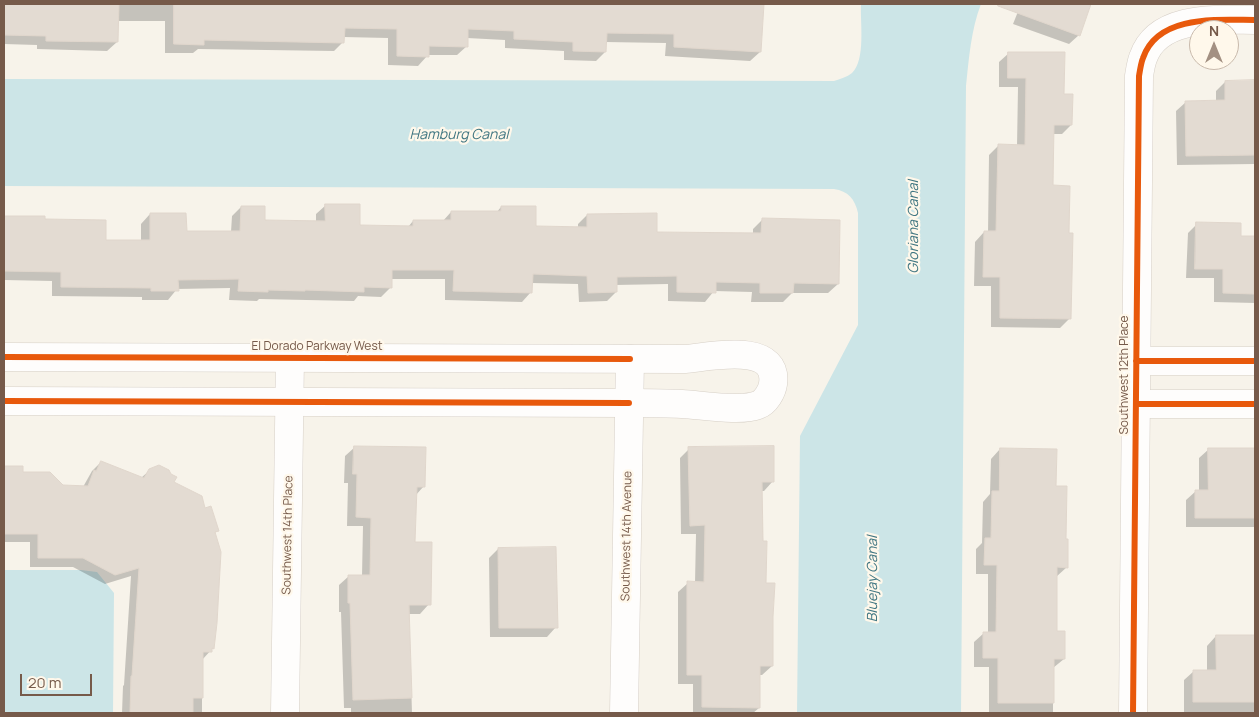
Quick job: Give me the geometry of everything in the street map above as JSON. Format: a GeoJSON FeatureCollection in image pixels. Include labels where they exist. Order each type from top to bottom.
{"type":"FeatureCollection","features":[{"type":"Feature","properties":{"kind":"street","name":"Southwest 12th Place"},"geometry":{"type":"LineString","coordinates":[[1133,713],[1139,76],[1143,56],[1154,40],[1170,28],[1207,20],[1255,20]]}},
{"type":"Feature","properties":{"kind":"street","name":"El Dorado Parkway West"},"geometry":{"type":"LineString","coordinates":[[4,357],[685,359],[740,354],[754,356],[767,362],[772,368],[774,377],[773,386],[766,399],[760,404],[746,408],[629,403],[4,401]]}},
{"type":"Feature","properties":{"kind":"street","name":"Southwest 14th Place"},"geometry":{"type":"LineString","coordinates":[[286,713],[290,358]]}},
{"type":"Feature","properties":{"kind":"street","name":"Southwest 14th Avenue"},"geometry":{"type":"LineString","coordinates":[[624,713],[630,359]]}},
{"type":"Feature","properties":{"kind":"street"},"geometry":{"type":"LineString","coordinates":[[1136,361],[1255,361]]}},
{"type":"Feature","properties":{"kind":"street"},"geometry":{"type":"LineString","coordinates":[[1136,404],[1255,404]]}},
{"type":"Feature","properties":{"kind":"water"},"geometry":{"type":"Polygon","coordinates":[[[861,4],[981,4],[969,55],[966,86],[961,713],[797,713],[800,436],[858,325],[858,213],[853,200],[847,194],[834,189],[4,186],[4,79],[834,81],[852,73],[859,59],[861,50],[861,4]]]}},
{"type":"Feature","properties":{"kind":"water"},"geometry":{"type":"Polygon","coordinates":[[[4,570],[81,570],[97,572],[114,593],[113,713],[4,713],[4,570]]]}},
{"type":"Feature","properties":{"kind":"building"},"geometry":{"type":"Polygon","coordinates":[[[4,4],[119,4],[118,42],[46,41],[46,36],[4,35],[4,4]]]}},
{"type":"Feature","properties":{"kind":"building"},"geometry":{"type":"Polygon","coordinates":[[[174,4],[764,4],[761,52],[674,47],[674,34],[607,33],[606,52],[573,51],[573,42],[514,39],[514,31],[468,29],[468,47],[429,46],[429,57],[397,56],[397,29],[345,28],[344,43],[204,40],[204,45],[174,44],[174,4]]]}},
{"type":"Feature","properties":{"kind":"building"},"geometry":{"type":"Polygon","coordinates":[[[998,4],[1091,4],[1080,36],[998,6],[998,4]]]}},
{"type":"Feature","properties":{"kind":"building"},"geometry":{"type":"Polygon","coordinates":[[[1008,52],[1065,52],[1064,94],[1073,94],[1072,125],[1054,125],[1053,185],[1070,186],[1069,233],[1073,233],[1071,319],[1000,318],[1000,277],[983,277],[984,231],[996,231],[998,144],[1025,145],[1026,78],[1008,78],[1008,52]]]}},
{"type":"Feature","properties":{"kind":"building"},"geometry":{"type":"Polygon","coordinates":[[[1255,80],[1255,155],[1186,156],[1185,101],[1225,100],[1225,81],[1255,80]]]}},
{"type":"Feature","properties":{"kind":"building"},"geometry":{"type":"Polygon","coordinates":[[[325,204],[360,204],[360,225],[413,226],[413,220],[451,220],[451,211],[501,211],[501,206],[536,206],[536,226],[587,227],[587,214],[657,213],[657,232],[761,233],[762,218],[840,220],[839,284],[794,283],[793,293],[760,293],[760,283],[716,282],[716,293],[677,292],[677,276],[617,277],[617,292],[588,293],[587,276],[533,274],[532,293],[453,291],[454,270],[392,270],[392,288],[364,287],[364,292],[305,290],[238,291],[239,279],[178,280],[179,291],[151,291],[151,288],[61,287],[61,272],[4,271],[4,216],[45,216],[45,219],[106,220],[106,240],[150,240],[150,213],[186,213],[187,231],[240,231],[241,206],[265,206],[265,220],[325,221],[325,204]]]}},
{"type":"Feature","properties":{"kind":"building"},"geometry":{"type":"Polygon","coordinates":[[[1196,222],[1241,223],[1241,236],[1255,236],[1254,294],[1223,293],[1223,269],[1195,269],[1196,222]]]}},
{"type":"Feature","properties":{"kind":"building"},"geometry":{"type":"Polygon","coordinates":[[[354,446],[426,447],[425,487],[417,487],[415,542],[432,542],[431,605],[409,605],[412,698],[353,700],[348,575],[370,575],[371,518],[356,517],[357,474],[353,474],[354,446]]]}},
{"type":"Feature","properties":{"kind":"building"},"geometry":{"type":"Polygon","coordinates":[[[774,446],[774,482],[762,482],[763,541],[767,541],[766,583],[775,583],[773,666],[760,666],[760,708],[702,707],[702,675],[687,675],[687,581],[704,582],[705,525],[690,526],[688,447],[774,446]]]}},
{"type":"Feature","properties":{"kind":"building"},"geometry":{"type":"Polygon","coordinates":[[[1000,448],[1057,449],[1056,486],[1067,486],[1066,539],[1068,539],[1068,568],[1057,567],[1057,631],[1065,631],[1065,659],[1054,659],[1054,703],[998,703],[998,658],[983,658],[983,632],[996,632],[997,565],[984,565],[985,538],[991,538],[992,491],[999,491],[1000,448]]]}},
{"type":"Feature","properties":{"kind":"building"},"geometry":{"type":"Polygon","coordinates":[[[1208,448],[1255,448],[1255,518],[1195,518],[1195,490],[1208,490],[1208,448]]]}},
{"type":"Feature","properties":{"kind":"building"},"geometry":{"type":"Polygon","coordinates":[[[101,461],[144,478],[149,469],[159,465],[177,477],[174,482],[202,496],[205,508],[211,506],[219,531],[215,532],[221,552],[217,623],[214,649],[212,648],[212,652],[203,652],[203,698],[193,698],[193,713],[130,713],[139,568],[115,575],[83,558],[38,558],[38,534],[4,534],[4,466],[23,466],[23,472],[50,472],[63,485],[88,486],[94,470],[96,471],[101,461]]]}},
{"type":"Feature","properties":{"kind":"building"},"geometry":{"type":"Polygon","coordinates":[[[556,547],[558,628],[499,628],[498,548],[556,547]]]}},
{"type":"Feature","properties":{"kind":"building"},"geometry":{"type":"Polygon","coordinates":[[[1216,635],[1255,635],[1255,702],[1193,702],[1193,670],[1216,670],[1216,635]]]}},
{"type":"Feature","properties":{"kind":"cycle path"},"geometry":{"type":"LineString","coordinates":[[1133,713],[1140,69],[1143,58],[1151,44],[1162,34],[1176,27],[1191,22],[1208,20],[1255,20]]}},
{"type":"Feature","properties":{"kind":"cycle path"},"geometry":{"type":"LineString","coordinates":[[4,357],[630,359]]}},
{"type":"Feature","properties":{"kind":"cycle path"},"geometry":{"type":"LineString","coordinates":[[1136,361],[1255,361]]}},
{"type":"Feature","properties":{"kind":"cycle path"},"geometry":{"type":"LineString","coordinates":[[4,401],[629,403]]}},
{"type":"Feature","properties":{"kind":"cycle path"},"geometry":{"type":"LineString","coordinates":[[1137,404],[1255,404]]}},
{"type":"Feature","properties":{"kind":"water label","name":"Hamburg Canal"},"geometry":{"type":"Point","coordinates":[459,135]}},
{"type":"Feature","properties":{"kind":"water label","name":"Gloriana Canal"},"geometry":{"type":"Point","coordinates":[914,227]}},
{"type":"Feature","properties":{"kind":"water label","name":"Bluejay Canal"},"geometry":{"type":"Point","coordinates":[873,579]}}]}
